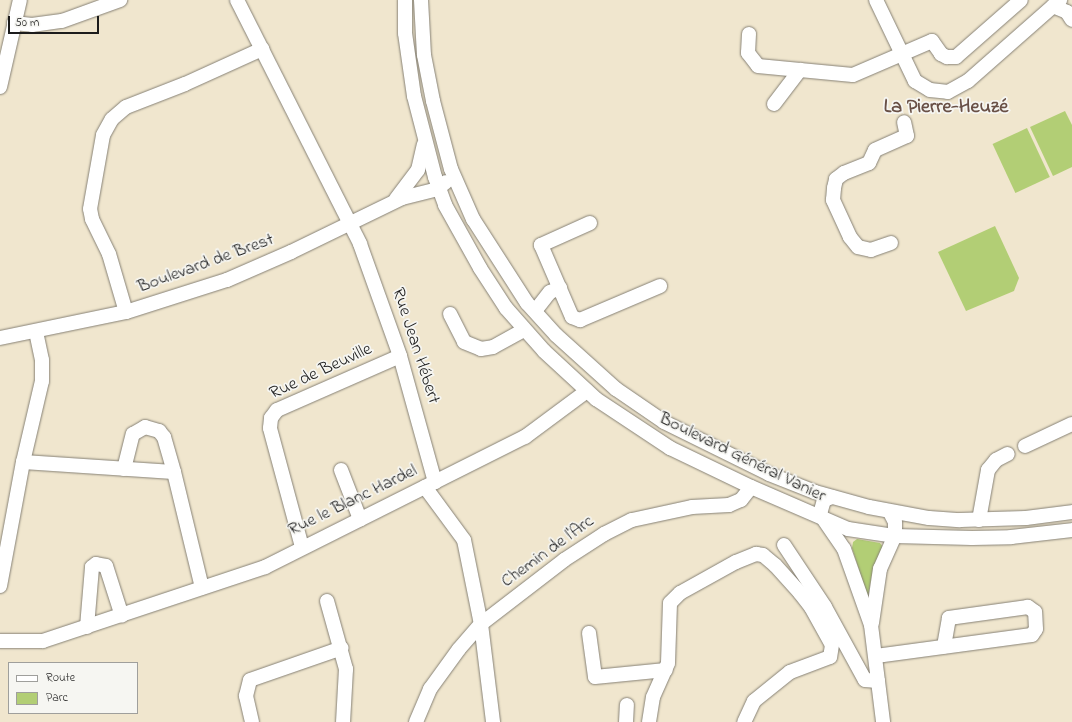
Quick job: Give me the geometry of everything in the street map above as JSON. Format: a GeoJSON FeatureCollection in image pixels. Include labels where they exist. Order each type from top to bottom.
{"type":"FeatureCollection","features":[{"type":"Feature","properties":{"kind":"street"},"geometry":{"type":"LineString","coordinates":[[0,87],[18,0]]}},
{"type":"Feature","properties":{"kind":"street"},"geometry":{"type":"LineString","coordinates":[[14,23],[32,25],[62,21],[120,0]]}},
{"type":"Feature","properties":{"kind":"street","name":"Rue Jean Hébert"},"geometry":{"type":"LineString","coordinates":[[237,0],[351,224],[400,356],[430,484],[464,540],[482,624],[493,722]]}},
{"type":"Feature","properties":{"kind":"street","name":"Boulevard Général Vanier"},"geometry":{"type":"LineString","coordinates":[[405,0],[409,69],[423,134],[445,205],[480,268],[524,330],[587,391],[670,448],[822,519],[869,534],[895,536],[1011,537],[1072,530]]}},
{"type":"Feature","properties":{"kind":"street","name":"Boulevard Général Vanier"},"geometry":{"type":"LineString","coordinates":[[421,0],[422,39],[429,85],[451,167],[473,219],[513,283],[535,311],[595,372],[664,422],[769,474],[832,497],[890,512],[941,519],[979,520],[1026,518],[1072,512]]}},
{"type":"Feature","properties":{"kind":"street"},"geometry":{"type":"LineString","coordinates":[[876,0],[910,74],[920,86],[936,92],[948,92],[968,81],[1057,3],[1067,12],[1072,20]]}},
{"type":"Feature","properties":{"kind":"street"},"geometry":{"type":"LineString","coordinates":[[749,34],[748,53],[758,66],[853,75],[932,41],[941,54],[947,58],[956,57],[1021,0]]}},
{"type":"Feature","properties":{"kind":"street"},"geometry":{"type":"LineString","coordinates":[[126,312],[109,254],[92,219],[90,209],[104,135],[109,124],[126,107],[185,84],[262,49]]}},
{"type":"Feature","properties":{"kind":"street"},"geometry":{"type":"LineString","coordinates":[[774,104],[800,70]]}},
{"type":"Feature","properties":{"kind":"street"},"geometry":{"type":"LineString","coordinates":[[891,243],[871,250],[858,247],[850,237],[833,200],[834,188],[836,179],[844,172],[870,163],[875,150],[907,136],[904,122]]}},
{"type":"Feature","properties":{"kind":"street"},"geometry":{"type":"LineString","coordinates":[[393,202],[418,170],[424,152],[423,134]]}},
{"type":"Feature","properties":{"kind":"street"},"geometry":{"type":"LineString","coordinates":[[393,202],[439,188],[448,180],[451,167],[441,161],[431,162],[418,170]]}},
{"type":"Feature","properties":{"kind":"street"},"geometry":{"type":"LineString","coordinates":[[422,193],[436,194],[445,205]]}},
{"type":"Feature","properties":{"kind":"street","name":"Boulevard de Brest"},"geometry":{"type":"LineString","coordinates":[[0,338],[126,312],[227,280],[351,224],[393,202]]}},
{"type":"Feature","properties":{"kind":"street"},"geometry":{"type":"LineString","coordinates":[[590,223],[541,245],[572,316],[580,320],[660,286]]}},
{"type":"Feature","properties":{"kind":"street"},"geometry":{"type":"LineString","coordinates":[[535,311],[550,292],[560,288]]}},
{"type":"Feature","properties":{"kind":"street"},"geometry":{"type":"LineString","coordinates":[[450,314],[464,342],[471,347],[481,349],[492,347],[524,330]]}},
{"type":"Feature","properties":{"kind":"street","name":"Boulevard de Brest"},"geometry":{"type":"LineString","coordinates":[[0,330],[30,333]]}},
{"type":"Feature","properties":{"kind":"street"},"geometry":{"type":"LineString","coordinates":[[0,586],[23,462],[42,381],[42,360],[30,333]]}},
{"type":"Feature","properties":{"kind":"street","name":"Rue de Beuville"},"geometry":{"type":"LineString","coordinates":[[302,547],[270,428],[270,418],[277,410],[400,356]]}},
{"type":"Feature","properties":{"kind":"street","name":"Rue le Blanc Hardel"},"geometry":{"type":"LineString","coordinates":[[0,641],[43,641],[122,616],[265,567],[302,547],[525,436],[587,391]]}},
{"type":"Feature","properties":{"kind":"street"},"geometry":{"type":"LineString","coordinates":[[1024,446],[1072,424]]}},
{"type":"Feature","properties":{"kind":"street"},"geometry":{"type":"LineString","coordinates":[[124,469],[133,434],[145,427],[159,431],[164,437],[174,472],[202,588]]}},
{"type":"Feature","properties":{"kind":"street"},"geometry":{"type":"LineString","coordinates":[[979,520],[988,470],[996,460],[1008,454]]}},
{"type":"Feature","properties":{"kind":"street"},"geometry":{"type":"LineString","coordinates":[[23,462],[174,472]]}},
{"type":"Feature","properties":{"kind":"street"},"geometry":{"type":"LineString","coordinates":[[341,470],[360,519]]}},
{"type":"Feature","properties":{"kind":"street","name":"Chemin de l'Arc"},"geometry":{"type":"LineString","coordinates":[[416,722],[440,675],[482,624],[564,560],[604,534],[632,520],[692,507],[729,505],[741,500],[751,487]]}},
{"type":"Feature","properties":{"kind":"street"},"geometry":{"type":"LineString","coordinates":[[832,497],[825,498],[820,512],[822,519],[846,554],[871,625],[883,722]]}},
{"type":"Feature","properties":{"kind":"street"},"geometry":{"type":"LineString","coordinates":[[871,625],[880,569],[895,536],[895,522],[890,512]]}},
{"type":"Feature","properties":{"kind":"street"},"geometry":{"type":"LineString","coordinates":[[784,545],[825,607],[865,680],[878,680]]}},
{"type":"Feature","properties":{"kind":"street"},"geometry":{"type":"LineString","coordinates":[[649,722],[654,697],[666,670],[670,650],[670,603],[680,593],[736,562],[750,555],[763,555],[812,607],[832,645],[830,657],[790,672],[754,701],[744,722]]}},
{"type":"Feature","properties":{"kind":"street"},"geometry":{"type":"LineString","coordinates":[[87,627],[92,567],[96,564],[106,566],[122,616]]}},
{"type":"Feature","properties":{"kind":"street"},"geometry":{"type":"LineString","coordinates":[[327,601],[342,648],[346,669],[343,722]]}},
{"type":"Feature","properties":{"kind":"street"},"geometry":{"type":"LineString","coordinates":[[876,656],[944,647],[1032,635],[1036,629],[1035,612],[1028,607],[949,618],[944,647]]}},
{"type":"Feature","properties":{"kind":"street"},"geometry":{"type":"LineString","coordinates":[[589,633],[594,677],[666,670]]}},
{"type":"Feature","properties":{"kind":"street"},"geometry":{"type":"LineString","coordinates":[[252,722],[246,696],[250,680],[342,648]]}},
{"type":"Feature","properties":{"kind":"street"},"geometry":{"type":"LineString","coordinates":[[626,722],[627,705]]}},
{"type":"Feature","properties":{"kind":"green space"},"geometry":{"type":"Polygon","coordinates":[[[1065,111],[1072,125],[1072,167],[1053,176],[1030,127],[1065,111]]]}},
{"type":"Feature","properties":{"kind":"green space"},"geometry":{"type":"Polygon","coordinates":[[[1027,128],[1050,177],[1015,193],[993,144],[1027,128]]]}},
{"type":"Feature","properties":{"kind":"green space"},"geometry":{"type":"Polygon","coordinates":[[[995,226],[1019,278],[1014,291],[966,311],[938,252],[995,226]]]}},
{"type":"Feature","properties":{"kind":"green space"},"geometry":{"type":"Polygon","coordinates":[[[857,539],[880,543],[883,547],[872,574],[868,598],[852,548],[853,542],[857,539]]]}},
{"type":"Feature","properties":{"kind":"district","name":"La Pierre-Heuzé"},"geometry":{"type":"Point","coordinates":[946,107]}}]}
